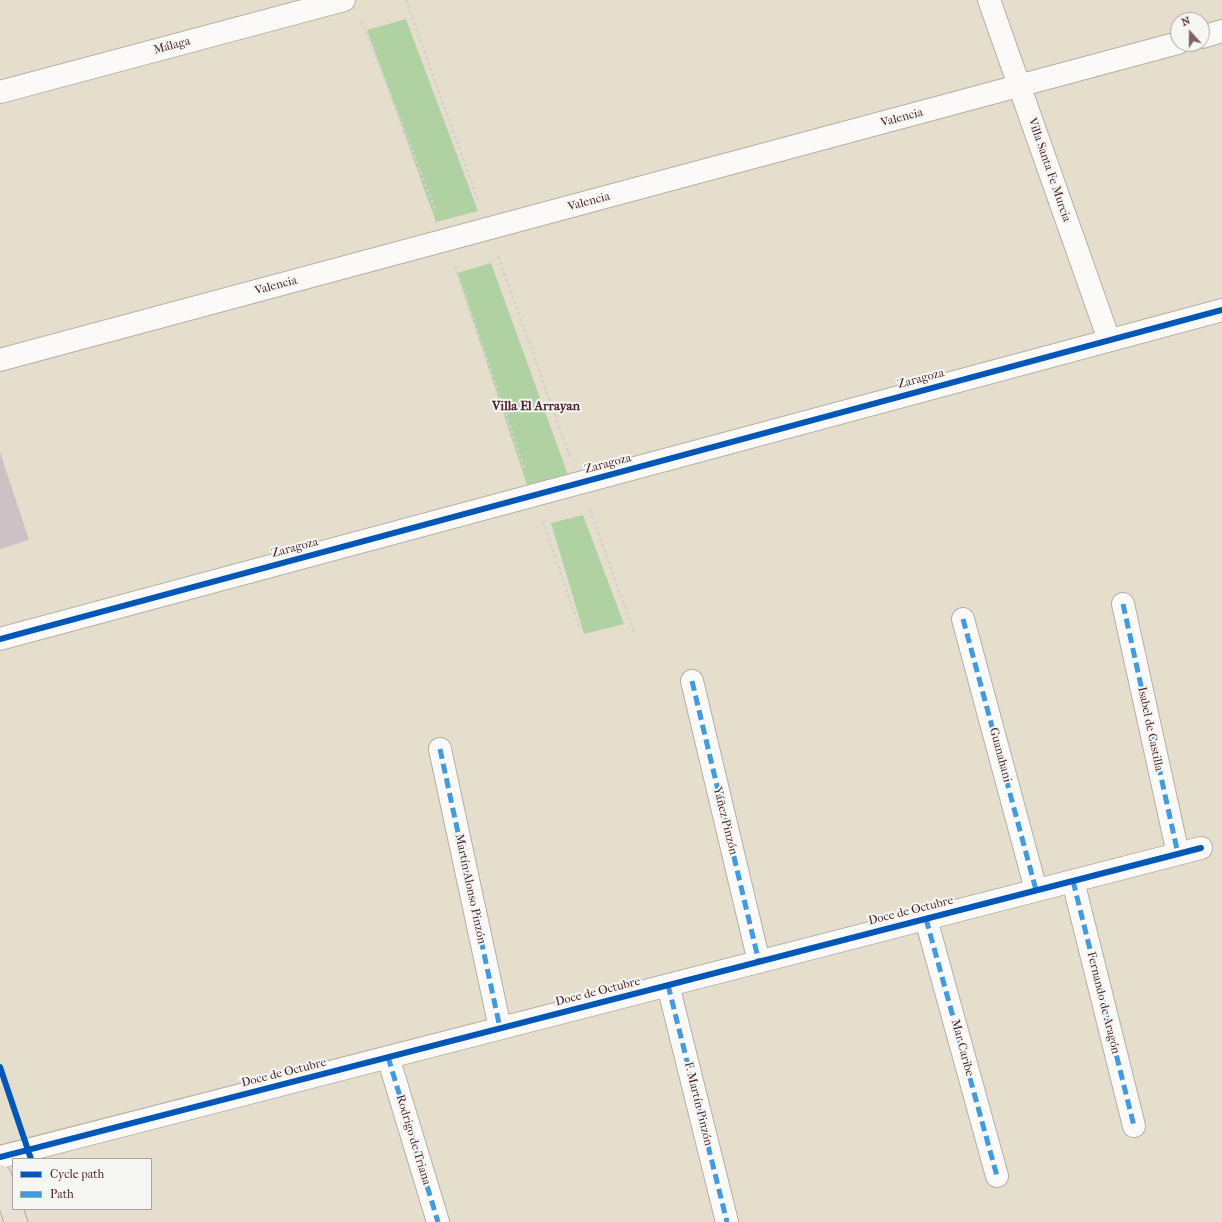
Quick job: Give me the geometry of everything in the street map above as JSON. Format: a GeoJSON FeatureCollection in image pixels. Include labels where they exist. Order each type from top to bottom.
{"type":"FeatureCollection","features":[{"type":"Feature","properties":{"kind":"main road"},"geometry":{"type":"LineString","coordinates":[[0,1176],[16,1222]]}},
{"type":"Feature","properties":{"kind":"street","name":"Villa Santa Fe Murcia"},"geometry":{"type":"LineString","coordinates":[[989,0],[1109,340]]}},
{"type":"Feature","properties":{"kind":"street","name":"Málaga"},"geometry":{"type":"LineString","coordinates":[[0,92],[352,7]]}},
{"type":"Feature","properties":{"kind":"street"},"geometry":{"type":"LineString","coordinates":[[1210,35],[1222,31]]}},
{"type":"Feature","properties":{"kind":"street","name":"Valencia"},"geometry":{"type":"LineString","coordinates":[[0,360],[1170,45]]}},
{"type":"Feature","properties":{"kind":"street","name":"Zaragoza"},"geometry":{"type":"LineString","coordinates":[[0,639],[1222,310]]}},
{"type":"Feature","properties":{"kind":"street","name":"Isabel de Castilla"},"geometry":{"type":"LineString","coordinates":[[1122,604],[1178,854]]}},
{"type":"Feature","properties":{"kind":"street","name":"Guanahani"},"geometry":{"type":"LineString","coordinates":[[963,619],[1036,890]]}},
{"type":"Feature","properties":{"kind":"street","name":"Yáñez Pinzón"},"geometry":{"type":"LineString","coordinates":[[692,681],[759,962]]}},
{"type":"Feature","properties":{"kind":"street","name":"Martín Alonso Pinzón"},"geometry":{"type":"LineString","coordinates":[[440,749],[500,1028]]}},
{"type":"Feature","properties":{"kind":"street","name":"Doce de Octubre"},"geometry":{"type":"LineString","coordinates":[[0,1158],[1201,848]]}},
{"type":"Feature","properties":{"kind":"street","name":"Fernando de Aragón"},"geometry":{"type":"LineString","coordinates":[[1073,881],[1134,1126]]}},
{"type":"Feature","properties":{"kind":"street","name":"Mar Caribe"},"geometry":{"type":"LineString","coordinates":[[926,919],[997,1176]]}},
{"type":"Feature","properties":{"kind":"street","name":"F. Martín Pinzón"},"geometry":{"type":"LineString","coordinates":[[668,985],[727,1222]]}},
{"type":"Feature","properties":{"kind":"street","name":"Rodrigo de Triana"},"geometry":{"type":"LineString","coordinates":[[388,1057],[438,1222]]}},
{"type":"Feature","properties":{"kind":"path"},"geometry":{"type":"LineString","coordinates":[[406,0],[635,635]]}},
{"type":"Feature","properties":{"kind":"path"},"geometry":{"type":"LineString","coordinates":[[352,7],[447,240],[579,627]]}},
{"type":"Feature","properties":{"kind":"green space"},"geometry":{"type":"Polygon","coordinates":[[[406,19],[478,211],[436,222],[367,30],[406,19]]]}},
{"type":"Feature","properties":{"kind":"green space"},"geometry":{"type":"Polygon","coordinates":[[[491,263],[568,475],[527,485],[457,273],[491,263]]]}},
{"type":"Feature","properties":{"kind":"green space"},"geometry":{"type":"Polygon","coordinates":[[[583,515],[624,624],[584,634],[551,523],[583,515]]]}},
{"type":"Feature","properties":{"kind":"building"},"geometry":{"type":"Polygon","coordinates":[[[0,452],[29,540],[0,549],[0,452]]]}},
{"type":"Feature","properties":{"kind":"marked path"},"geometry":{"type":"LineString","coordinates":[[1123,604],[1178,854]]}},
{"type":"Feature","properties":{"kind":"marked path"},"geometry":{"type":"LineString","coordinates":[[963,619],[1036,890]]}},
{"type":"Feature","properties":{"kind":"marked path"},"geometry":{"type":"LineString","coordinates":[[692,681],[759,962]]}},
{"type":"Feature","properties":{"kind":"marked path"},"geometry":{"type":"LineString","coordinates":[[440,749],[500,1028]]}},
{"type":"Feature","properties":{"kind":"marked path"},"geometry":{"type":"LineString","coordinates":[[1073,881],[1134,1126]]}},
{"type":"Feature","properties":{"kind":"marked path"},"geometry":{"type":"LineString","coordinates":[[926,919],[997,1176]]}},
{"type":"Feature","properties":{"kind":"marked path"},"geometry":{"type":"LineString","coordinates":[[668,985],[727,1222]]}},
{"type":"Feature","properties":{"kind":"marked path"},"geometry":{"type":"LineString","coordinates":[[388,1057],[438,1222]]}},
{"type":"Feature","properties":{"kind":"cycle path"},"geometry":{"type":"LineString","coordinates":[[0,639],[1222,310]]}},
{"type":"Feature","properties":{"kind":"cycle path"},"geometry":{"type":"LineString","coordinates":[[0,1157],[1201,848]]}},
{"type":"Feature","properties":{"kind":"cycle path"},"geometry":{"type":"LineString","coordinates":[[0,1067],[31,1158]]}},
{"type":"Feature","properties":{"kind":"district","name":"Villa El Arrayan"},"geometry":{"type":"Point","coordinates":[536,407]}}]}
